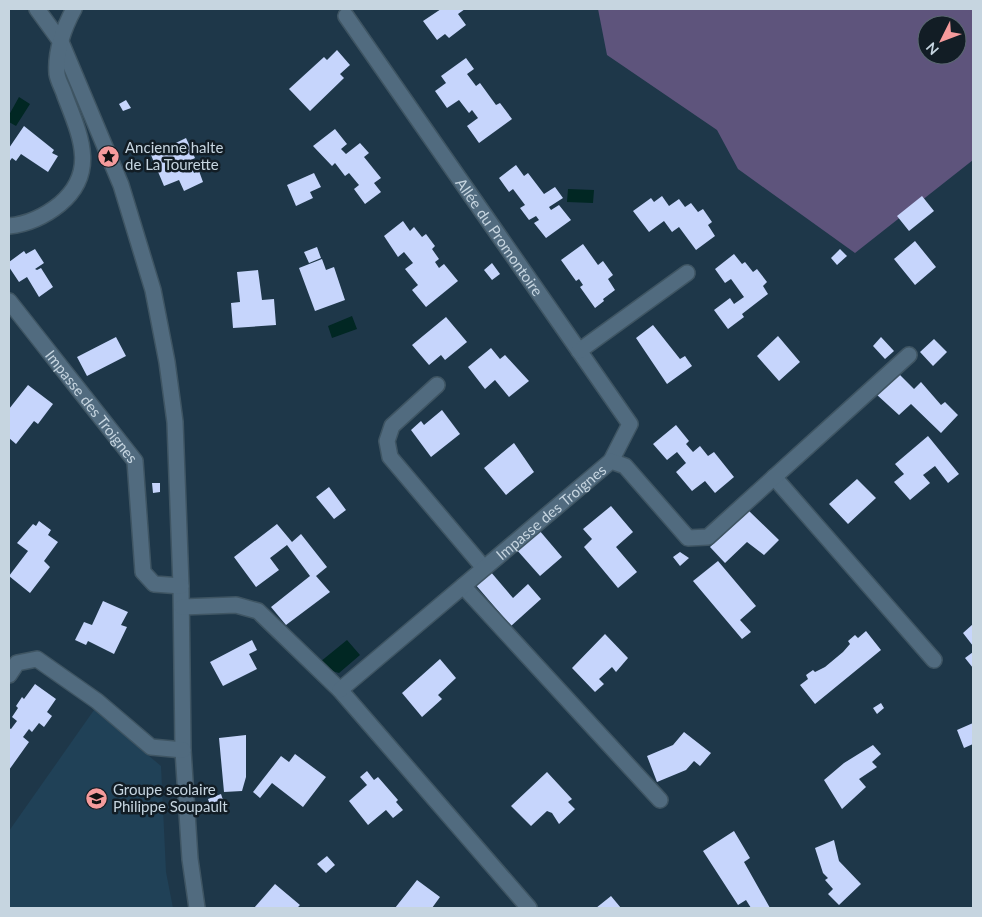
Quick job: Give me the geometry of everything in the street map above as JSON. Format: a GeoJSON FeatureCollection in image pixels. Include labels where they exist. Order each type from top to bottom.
{"type":"FeatureCollection","features":[{"type":"Feature","properties":{"kind":"street"},"geometry":{"type":"LineString","coordinates":[[37,9],[61,42],[121,185],[153,290],[167,362],[175,422],[182,607],[183,750],[190,859],[197,908]]}},
{"type":"Feature","properties":{"kind":"street"},"geometry":{"type":"LineString","coordinates":[[9,226],[27,224],[49,213],[69,196],[81,176],[83,155],[79,134],[57,74],[65,25],[74,9]]}},
{"type":"Feature","properties":{"kind":"street","name":"Allée du Promontoire"},"geometry":{"type":"LineString","coordinates":[[346,16],[630,424],[611,461]]}},
{"type":"Feature","properties":{"kind":"street"},"geometry":{"type":"LineString","coordinates":[[579,351],[687,273]]}},
{"type":"Feature","properties":{"kind":"street","name":"Impasse des Troignes"},"geometry":{"type":"LineString","coordinates":[[9,300],[134,461],[143,572],[154,584],[181,586]]}},
{"type":"Feature","properties":{"kind":"street","name":"Impasse des Troignes"},"geometry":{"type":"LineString","coordinates":[[340,690],[611,461],[625,466],[688,538],[708,536],[909,355]]}},
{"type":"Feature","properties":{"kind":"street","name":"Impasse des Troignes"},"geometry":{"type":"LineString","coordinates":[[437,385],[392,426],[387,441],[390,457],[484,568]]}},
{"type":"Feature","properties":{"kind":"street"},"geometry":{"type":"LineString","coordinates":[[774,476],[934,660]]}},
{"type":"Feature","properties":{"kind":"street"},"geometry":{"type":"LineString","coordinates":[[463,586],[660,800]]}},
{"type":"Feature","properties":{"kind":"street"},"geometry":{"type":"LineString","coordinates":[[182,607],[236,605],[258,612],[340,690],[529,908]]}},
{"type":"Feature","properties":{"kind":"street"},"geometry":{"type":"LineString","coordinates":[[9,674],[17,663],[38,659],[97,701],[151,747],[183,750]]}},
{"type":"Feature","properties":{"kind":"shaded area"},"geometry":{"type":"Polygon","coordinates":[[[598,9],[973,9],[973,160],[855,253],[738,169],[717,130],[607,55],[598,9]]]}},
{"type":"Feature","properties":{"kind":"shaded area"},"geometry":{"type":"Polygon","coordinates":[[[19,97],[30,104],[16,126],[9,122],[9,115],[19,97]]]}},
{"type":"Feature","properties":{"kind":"shaded area"},"geometry":{"type":"Polygon","coordinates":[[[568,189],[594,190],[593,203],[567,202],[568,189]]]}},
{"type":"Feature","properties":{"kind":"shaded area"},"geometry":{"type":"Polygon","coordinates":[[[352,316],[357,329],[332,338],[328,326],[352,316]]]}},
{"type":"Feature","properties":{"kind":"shaded area"},"geometry":{"type":"Polygon","coordinates":[[[347,640],[360,655],[339,673],[326,669],[320,662],[347,640]]]}},
{"type":"Feature","properties":{"kind":"shaded area","name":"Groupe scolaire Philippe Soupault"},"geometry":{"type":"Polygon","coordinates":[[[94,710],[161,766],[166,872],[173,908],[9,908],[9,831],[94,710]]]}},
{"type":"Feature","properties":{"kind":"building"},"geometry":{"type":"Polygon","coordinates":[[[441,9],[465,9],[458,14],[466,25],[449,38],[445,34],[437,40],[423,21],[441,9]]]}},
{"type":"Feature","properties":{"kind":"building"},"geometry":{"type":"Polygon","coordinates":[[[337,50],[350,65],[340,74],[344,78],[310,111],[289,89],[324,57],[327,60],[337,50]]]}},
{"type":"Feature","properties":{"kind":"building"},"geometry":{"type":"Polygon","coordinates":[[[466,58],[474,69],[467,74],[476,86],[480,83],[496,105],[500,103],[512,119],[479,143],[467,126],[478,118],[472,110],[469,113],[459,100],[447,108],[435,91],[446,83],[441,76],[466,58]]]}},
{"type":"Feature","properties":{"kind":"building"},"geometry":{"type":"Polygon","coordinates":[[[126,100],[131,108],[123,111],[119,104],[126,100]]]}},
{"type":"Feature","properties":{"kind":"building"},"geometry":{"type":"Polygon","coordinates":[[[24,126],[54,150],[52,153],[58,156],[48,172],[21,154],[16,161],[12,158],[9,162],[9,148],[24,126]]]}},
{"type":"Feature","properties":{"kind":"building"},"geometry":{"type":"Polygon","coordinates":[[[335,129],[347,144],[341,149],[346,154],[360,143],[369,153],[364,157],[381,178],[374,183],[381,192],[365,204],[354,189],[359,185],[349,173],[345,176],[335,163],[332,166],[313,146],[335,129]]]}},
{"type":"Feature","properties":{"kind":"building"},"geometry":{"type":"Polygon","coordinates":[[[186,138],[195,158],[189,161],[194,173],[199,171],[203,182],[184,191],[179,180],[164,186],[151,155],[186,138]]]}},
{"type":"Feature","properties":{"kind":"building"},"geometry":{"type":"Polygon","coordinates":[[[516,165],[524,176],[528,173],[544,194],[555,187],[563,198],[549,207],[551,210],[559,205],[571,220],[546,238],[534,223],[539,220],[536,216],[529,220],[520,208],[525,205],[513,189],[509,192],[499,178],[516,165]]]}},
{"type":"Feature","properties":{"kind":"building"},"geometry":{"type":"Polygon","coordinates":[[[314,173],[321,187],[310,192],[313,198],[296,206],[287,185],[314,173]]]}},
{"type":"Feature","properties":{"kind":"building"},"geometry":{"type":"Polygon","coordinates":[[[662,196],[669,206],[679,199],[685,207],[691,203],[698,212],[703,209],[712,222],[708,225],[715,236],[696,250],[679,227],[672,232],[664,221],[649,232],[633,211],[651,198],[654,202],[662,196]]]}},
{"type":"Feature","properties":{"kind":"building"},"geometry":{"type":"Polygon","coordinates":[[[922,196],[934,211],[909,231],[897,216],[922,196]]]}},
{"type":"Feature","properties":{"kind":"building"},"geometry":{"type":"Polygon","coordinates":[[[403,221],[410,231],[414,227],[422,237],[426,234],[435,246],[432,249],[439,259],[435,262],[439,268],[444,264],[458,281],[426,307],[412,290],[418,285],[405,269],[413,263],[404,252],[398,257],[384,236],[403,221]]]}},
{"type":"Feature","properties":{"kind":"building"},"geometry":{"type":"Polygon","coordinates":[[[915,241],[936,267],[915,285],[894,259],[915,241]]]}},
{"type":"Feature","properties":{"kind":"building"},"geometry":{"type":"Polygon","coordinates":[[[583,244],[598,265],[603,261],[613,275],[608,279],[615,290],[595,308],[580,287],[583,285],[579,279],[576,281],[561,260],[583,244]]]}},
{"type":"Feature","properties":{"kind":"building"},"geometry":{"type":"Polygon","coordinates":[[[317,247],[321,258],[309,263],[304,252],[317,247]]]}},
{"type":"Feature","properties":{"kind":"building"},"geometry":{"type":"Polygon","coordinates":[[[35,249],[44,263],[35,269],[41,268],[53,287],[39,297],[27,277],[19,282],[9,267],[9,262],[24,251],[26,254],[35,249]]]}},
{"type":"Feature","properties":{"kind":"building"},"geometry":{"type":"Polygon","coordinates":[[[840,249],[847,256],[837,265],[831,258],[840,249]]]}},
{"type":"Feature","properties":{"kind":"building"},"geometry":{"type":"Polygon","coordinates":[[[734,254],[742,264],[745,262],[753,272],[757,269],[767,282],[763,286],[768,294],[742,314],[744,317],[728,329],[714,310],[730,298],[734,304],[744,297],[731,279],[725,283],[715,269],[734,254]]]}},
{"type":"Feature","properties":{"kind":"building"},"geometry":{"type":"Polygon","coordinates":[[[322,259],[326,270],[334,267],[345,300],[315,311],[299,268],[322,259]]]}},
{"type":"Feature","properties":{"kind":"building"},"geometry":{"type":"Polygon","coordinates":[[[492,263],[500,274],[492,280],[484,270],[492,263]]]}},
{"type":"Feature","properties":{"kind":"building"},"geometry":{"type":"Polygon","coordinates":[[[258,270],[262,300],[274,299],[276,325],[233,328],[231,303],[240,302],[237,272],[258,270]]]}},
{"type":"Feature","properties":{"kind":"building"},"geometry":{"type":"Polygon","coordinates":[[[446,317],[467,342],[445,360],[441,355],[429,365],[412,345],[446,317]]]}},
{"type":"Feature","properties":{"kind":"building"},"geometry":{"type":"Polygon","coordinates":[[[653,325],[680,359],[685,356],[692,366],[667,384],[636,338],[653,325]]]}},
{"type":"Feature","properties":{"kind":"building"},"geometry":{"type":"Polygon","coordinates":[[[778,336],[800,362],[779,381],[757,356],[778,336]]]}},
{"type":"Feature","properties":{"kind":"building"},"geometry":{"type":"Polygon","coordinates":[[[116,337],[126,356],[87,376],[77,357],[116,337]]]}},
{"type":"Feature","properties":{"kind":"building"},"geometry":{"type":"Polygon","coordinates":[[[881,337],[894,351],[885,359],[873,346],[881,337]]]}},
{"type":"Feature","properties":{"kind":"building"},"geometry":{"type":"Polygon","coordinates":[[[934,339],[947,352],[933,366],[920,352],[934,339]]]}},
{"type":"Feature","properties":{"kind":"building"},"geometry":{"type":"Polygon","coordinates":[[[491,348],[500,359],[505,355],[529,381],[509,397],[495,380],[485,389],[468,367],[491,348]]]}},
{"type":"Feature","properties":{"kind":"building"},"geometry":{"type":"Polygon","coordinates":[[[898,373],[914,389],[921,382],[941,405],[945,402],[958,415],[941,433],[911,404],[899,415],[876,394],[898,373]]]}},
{"type":"Feature","properties":{"kind":"building"},"geometry":{"type":"Polygon","coordinates":[[[28,385],[53,404],[38,424],[34,421],[16,444],[9,438],[9,409],[28,385]]]}},
{"type":"Feature","properties":{"kind":"building"},"geometry":{"type":"Polygon","coordinates":[[[442,410],[460,434],[431,457],[411,430],[421,421],[424,425],[442,410]]]}},
{"type":"Feature","properties":{"kind":"building"},"geometry":{"type":"Polygon","coordinates":[[[676,425],[689,441],[686,444],[693,452],[700,446],[708,456],[714,452],[734,477],[715,493],[705,481],[692,491],[676,472],[686,463],[677,452],[667,460],[653,444],[676,425]]]}},
{"type":"Feature","properties":{"kind":"building"},"geometry":{"type":"Polygon","coordinates":[[[928,436],[959,474],[948,483],[935,466],[923,475],[930,483],[910,500],[894,482],[904,474],[895,464],[928,436]]]}},
{"type":"Feature","properties":{"kind":"building"},"geometry":{"type":"Polygon","coordinates":[[[514,443],[534,472],[506,495],[484,468],[514,443]]]}},
{"type":"Feature","properties":{"kind":"building"},"geometry":{"type":"Polygon","coordinates":[[[857,479],[876,498],[848,524],[829,504],[857,479]]]}},
{"type":"Feature","properties":{"kind":"building"},"geometry":{"type":"Polygon","coordinates":[[[152,483],[160,483],[160,492],[153,493],[152,483]]]}},
{"type":"Feature","properties":{"kind":"building"},"geometry":{"type":"Polygon","coordinates":[[[329,487],[346,510],[334,519],[316,497],[329,487]]]}},
{"type":"Feature","properties":{"kind":"building"},"geometry":{"type":"Polygon","coordinates":[[[611,506],[633,532],[616,547],[637,572],[618,588],[584,547],[592,539],[583,529],[611,506]]]}},
{"type":"Feature","properties":{"kind":"building"},"geometry":{"type":"Polygon","coordinates":[[[749,511],[779,540],[764,555],[747,542],[725,563],[710,547],[749,511]]]}},
{"type":"Feature","properties":{"kind":"building"},"geometry":{"type":"Polygon","coordinates":[[[39,521],[51,530],[48,535],[58,542],[44,561],[50,567],[30,593],[9,576],[28,551],[17,543],[33,524],[36,526],[39,521]]]}},
{"type":"Feature","properties":{"kind":"building"},"geometry":{"type":"Polygon","coordinates":[[[277,524],[292,542],[301,534],[327,567],[316,576],[330,592],[286,625],[271,607],[310,576],[287,545],[270,558],[279,570],[256,587],[234,557],[277,524]]]}},
{"type":"Feature","properties":{"kind":"building"},"geometry":{"type":"Polygon","coordinates":[[[539,530],[562,557],[540,576],[516,549],[539,530]]]}},
{"type":"Feature","properties":{"kind":"building"},"geometry":{"type":"Polygon","coordinates":[[[680,552],[689,558],[680,566],[673,557],[680,552]]]}},
{"type":"Feature","properties":{"kind":"building"},"geometry":{"type":"Polygon","coordinates":[[[718,561],[756,606],[740,620],[751,632],[742,639],[693,581],[718,561]]]}},
{"type":"Feature","properties":{"kind":"building"},"geometry":{"type":"Polygon","coordinates":[[[490,571],[513,598],[528,584],[541,599],[511,626],[475,584],[490,571]]]}},
{"type":"Feature","properties":{"kind":"building"},"geometry":{"type":"Polygon","coordinates":[[[103,601],[128,612],[121,625],[127,627],[114,654],[88,641],[86,645],[75,640],[84,622],[92,625],[103,601]]]}},
{"type":"Feature","properties":{"kind":"building"},"geometry":{"type":"Polygon","coordinates":[[[973,624],[973,646],[963,633],[973,624]]]}},
{"type":"Feature","properties":{"kind":"building"},"geometry":{"type":"Polygon","coordinates":[[[866,631],[881,650],[815,704],[800,685],[808,679],[806,675],[813,670],[815,672],[825,667],[843,652],[850,644],[848,641],[855,635],[858,638],[866,631]]]}},
{"type":"Feature","properties":{"kind":"building"},"geometry":{"type":"Polygon","coordinates":[[[605,634],[628,658],[616,672],[612,667],[599,679],[604,684],[595,692],[572,668],[605,634]]]}},
{"type":"Feature","properties":{"kind":"building"},"geometry":{"type":"Polygon","coordinates":[[[252,640],[257,650],[249,654],[257,669],[223,686],[210,662],[252,640]]]}},
{"type":"Feature","properties":{"kind":"building"},"geometry":{"type":"Polygon","coordinates":[[[973,652],[973,668],[965,658],[973,652]]]}},
{"type":"Feature","properties":{"kind":"building"},"geometry":{"type":"Polygon","coordinates":[[[440,659],[456,678],[438,695],[442,699],[422,717],[402,693],[440,659]]]}},
{"type":"Feature","properties":{"kind":"building"},"geometry":{"type":"Polygon","coordinates":[[[35,684],[56,699],[47,712],[52,716],[44,727],[39,723],[32,732],[29,729],[23,737],[29,742],[9,770],[9,728],[11,729],[17,721],[12,717],[22,697],[24,699],[35,684]]]}},
{"type":"Feature","properties":{"kind":"building"},"geometry":{"type":"Polygon","coordinates":[[[881,703],[884,708],[877,714],[873,708],[881,703]]]}},
{"type":"Feature","properties":{"kind":"building"},"geometry":{"type":"Polygon","coordinates":[[[973,723],[973,744],[964,748],[957,730],[973,723]]]}},
{"type":"Feature","properties":{"kind":"building"},"geometry":{"type":"Polygon","coordinates":[[[684,732],[711,753],[700,766],[694,761],[686,770],[657,782],[647,756],[673,745],[684,732]]]}},
{"type":"Feature","properties":{"kind":"building"},"geometry":{"type":"Polygon","coordinates":[[[246,735],[246,777],[242,791],[224,792],[219,738],[246,735]]]}},
{"type":"Feature","properties":{"kind":"building"},"geometry":{"type":"Polygon","coordinates":[[[873,745],[881,754],[872,762],[877,767],[859,779],[866,787],[842,809],[824,780],[844,763],[873,745]]]}},
{"type":"Feature","properties":{"kind":"building"},"geometry":{"type":"Polygon","coordinates":[[[295,754],[326,777],[303,807],[272,783],[260,798],[253,792],[281,756],[289,762],[295,754]]]}},
{"type":"Feature","properties":{"kind":"building"},"geometry":{"type":"Polygon","coordinates":[[[367,771],[374,780],[378,777],[398,800],[396,802],[403,810],[393,818],[386,810],[368,825],[349,801],[367,785],[360,777],[367,771]]]}},
{"type":"Feature","properties":{"kind":"building"},"geometry":{"type":"Polygon","coordinates":[[[547,772],[572,799],[568,802],[575,809],[559,824],[552,813],[547,811],[531,826],[511,806],[547,772]]]}},
{"type":"Feature","properties":{"kind":"building"},"geometry":{"type":"Polygon","coordinates":[[[221,794],[224,803],[211,808],[208,799],[221,794]]]}},
{"type":"Feature","properties":{"kind":"building"},"geometry":{"type":"Polygon","coordinates":[[[734,831],[750,858],[744,862],[770,908],[751,908],[746,900],[738,905],[703,851],[734,831]]]}},
{"type":"Feature","properties":{"kind":"building"},"geometry":{"type":"Polygon","coordinates":[[[834,840],[839,861],[861,884],[839,905],[828,894],[833,889],[825,880],[828,878],[823,873],[815,848],[834,840]]]}},
{"type":"Feature","properties":{"kind":"building"},"geometry":{"type":"Polygon","coordinates":[[[327,856],[335,865],[326,873],[317,864],[327,856]]]}},
{"type":"Feature","properties":{"kind":"building"},"geometry":{"type":"Polygon","coordinates":[[[417,880],[440,897],[432,908],[395,908],[417,880]]]}},
{"type":"Feature","properties":{"kind":"building"},"geometry":{"type":"Polygon","coordinates":[[[275,884],[300,905],[297,908],[254,908],[275,884]]]}},
{"type":"Feature","properties":{"kind":"building"},"geometry":{"type":"Polygon","coordinates":[[[611,896],[621,908],[596,908],[611,896]]]}},
{"type":"Feature","properties":{"kind":"place","name":"Ancienne halte de La Tourette"},"geometry":{"type":"Point","coordinates":[109,156]}},
{"type":"Feature","properties":{"kind":"place","name":"Groupe scolaire Philippe Soupault"},"geometry":{"type":"Point","coordinates":[97,798]}}]}
